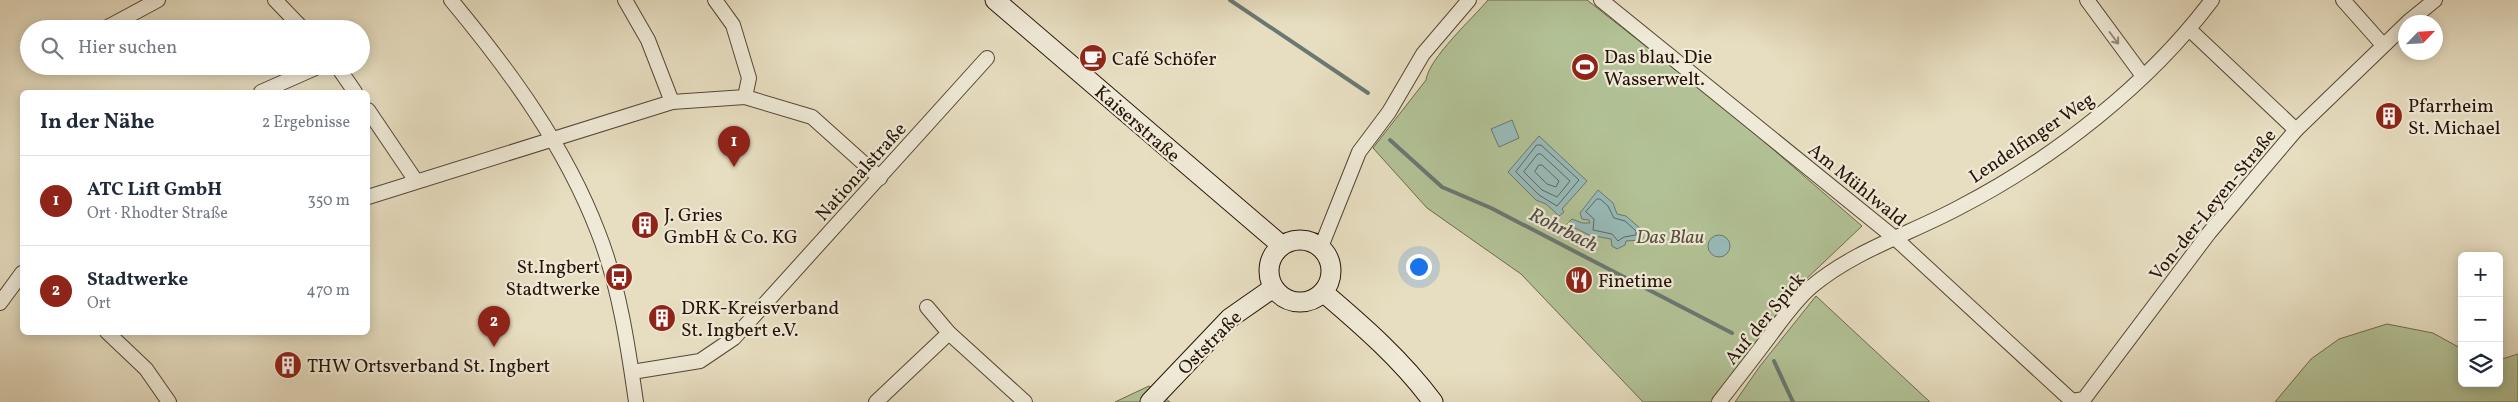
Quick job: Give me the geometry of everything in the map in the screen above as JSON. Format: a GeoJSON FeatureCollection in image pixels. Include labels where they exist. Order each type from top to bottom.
{"type":"FeatureCollection","features":[{"type":"Feature","properties":{"kind":"main road","name":"Kaiserstraße"},"geometry":{"type":"LineString","coordinates":[[995,0],[1281,245]]}},
{"type":"Feature","properties":{"kind":"main road"},"geometry":{"type":"LineString","coordinates":[[1294,240],[1304,240],[1321,247],[1330,264],[1331,274],[1323,292],[1316,298],[1297,302],[1279,295],[1273,288],[1269,278],[1268,267],[1271,256],[1281,245],[1294,240]]}},
{"type":"Feature","properties":{"kind":"main road","name":"Oststraße"},"geometry":{"type":"LineString","coordinates":[[1150,402],[1230,318],[1273,288]]}},
{"type":"Feature","properties":{"kind":"main road"},"geometry":{"type":"LineString","coordinates":[[1323,292],[1391,353],[1433,402]]}},
{"type":"Feature","properties":{"kind":"street"},"geometry":{"type":"LineString","coordinates":[[121,20],[158,0]]}},
{"type":"Feature","properties":{"kind":"street"},"geometry":{"type":"LineString","coordinates":[[275,0],[294,20]]}},
{"type":"Feature","properties":{"kind":"street"},"geometry":{"type":"LineString","coordinates":[[451,0],[521,91],[554,140],[585,201],[599,234],[619,305],[636,402]]}},
{"type":"Feature","properties":{"kind":"street"},"geometry":{"type":"LineString","coordinates":[[625,0],[648,40],[672,102]]}},
{"type":"Feature","properties":{"kind":"street"},"geometry":{"type":"LineString","coordinates":[[715,0],[732,25],[749,78],[745,97]]}},
{"type":"Feature","properties":{"kind":"street"},"geometry":{"type":"LineString","coordinates":[[1321,247],[1359,152],[1390,112],[1423,54],[1470,0]]}},
{"type":"Feature","properties":{"kind":"street","name":"Am Mühlwald"},"geometry":{"type":"LineString","coordinates":[[1601,0],[1896,239],[2072,401],[2084,399]]}},
{"type":"Feature","properties":{"kind":"street"},"geometry":{"type":"LineString","coordinates":[[2087,0],[2142,76]]}},
{"type":"Feature","properties":{"kind":"street","name":"Lendelfinger Weg"},"geometry":{"type":"LineString","coordinates":[[1896,239],[1962,207],[2041,158],[2109,107],[2189,28],[2212,0]]}},
{"type":"Feature","properties":{"kind":"street"},"geometry":{"type":"LineString","coordinates":[[2343,0],[2383,45]]}},
{"type":"Feature","properties":{"kind":"street","name":"Von-der-Leyen-Straße"},"geometry":{"type":"LineString","coordinates":[[2418,15],[2435,0]]}},
{"type":"Feature","properties":{"kind":"street"},"geometry":{"type":"LineString","coordinates":[[2189,28],[2296,130]]}},
{"type":"Feature","properties":{"kind":"street","name":"Von-der-Leyen-Straße"},"geometry":{"type":"LineString","coordinates":[[2084,399],[2209,232],[2296,130],[2398,32]]}},
{"type":"Feature","properties":{"kind":"street","name":"Nationalstraße"},"geometry":{"type":"LineString","coordinates":[[632,372],[700,361],[734,338],[987,58]]}},
{"type":"Feature","properties":{"kind":"street"},"geometry":{"type":"LineString","coordinates":[[266,90],[300,75]]}},
{"type":"Feature","properties":{"kind":"street"},"geometry":{"type":"LineString","coordinates":[[343,75],[354,90]]}},
{"type":"Feature","properties":{"kind":"street"},"geometry":{"type":"LineString","coordinates":[[370,196],[672,102],[745,97],[812,117],[880,178]]}},
{"type":"Feature","properties":{"kind":"street"},"geometry":{"type":"LineString","coordinates":[[370,113],[416,181]]}},
{"type":"Feature","properties":{"kind":"street","name":"Auf der Spick"},"geometry":{"type":"LineString","coordinates":[[1720,402],[1793,306],[1810,288],[1866,250],[1896,239]]}},
{"type":"Feature","properties":{"kind":"street"},"geometry":{"type":"LineString","coordinates":[[0,303],[20,276]]}},
{"type":"Feature","properties":{"kind":"street"},"geometry":{"type":"LineString","coordinates":[[927,307],[949,333],[1025,402]]}},
{"type":"Feature","properties":{"kind":"street"},"geometry":{"type":"LineString","coordinates":[[876,402],[949,333]]}},
{"type":"Feature","properties":{"kind":"street"},"geometry":{"type":"LineString","coordinates":[[110,335],[146,369],[169,402]]}},
{"type":"Feature","properties":{"kind":"green space","name":"Das Blau"},"geometry":{"type":"Polygon","coordinates":[[[1488,0],[1587,0],[1732,114],[1862,226],[1802,283],[1712,402],[1643,402],[1521,274],[1427,208],[1373,148],[1426,80],[1429,71],[1443,50],[1488,0]]]}},
{"type":"Feature","properties":{"kind":"green space"},"geometry":{"type":"Polygon","coordinates":[[[1816,296],[1930,402],[1735,402],[1760,366],[1816,296]]]}},
{"type":"Feature","properties":{"kind":"green space"},"geometry":{"type":"Polygon","coordinates":[[[2387,324],[2433,333],[2458,347],[2458,387],[2503,387],[2503,359],[2518,354],[2518,402],[2275,402],[2311,359],[2339,339],[2387,324]]]}},
{"type":"Feature","properties":{"kind":"green space"},"geometry":{"type":"Polygon","coordinates":[[[1149,386],[1170,402],[1115,402],[1149,386]]]}},
{"type":"Feature","properties":{"kind":"water"},"geometry":{"type":"Polygon","coordinates":[[[1512,120],[1519,138],[1499,147],[1491,129],[1512,120]]]}},
{"type":"Feature","properties":{"kind":"water"},"geometry":{"type":"Polygon","coordinates":[[[1539,136],[1587,181],[1562,209],[1564,212],[1559,216],[1546,204],[1536,200],[1508,172],[1539,136]]]}},
{"type":"Feature","properties":{"kind":"water"},"geometry":{"type":"Polygon","coordinates":[[[1598,190],[1613,203],[1617,214],[1626,216],[1642,230],[1643,240],[1626,241],[1625,245],[1617,249],[1612,246],[1611,239],[1589,235],[1567,224],[1572,219],[1582,223],[1590,223],[1589,220],[1582,219],[1580,213],[1598,190]]]}},
{"type":"Feature","properties":{"kind":"water"},"geometry":{"type":"Polygon","coordinates":[[[1719,235],[1727,238],[1730,246],[1727,254],[1719,257],[1711,254],[1708,246],[1711,238],[1719,235]]]}},
{"type":"Feature","properties":{"kind":"waterway","name":"Rohrbach"},"geometry":{"type":"LineString","coordinates":[[1230,0],[1368,93]]}},
{"type":"Feature","properties":{"kind":"waterway","name":"Rohrbach"},"geometry":{"type":"LineString","coordinates":[[1390,140],[1442,187],[1491,208],[1732,333]]}},
{"type":"Feature","properties":{"kind":"waterway","name":"Rohrbach"},"geometry":{"type":"LineString","coordinates":[[1774,361],[1793,402]]}},
{"type":"Feature","properties":{"kind":"place","name":"Café Schöfer"},"geometry":{"type":"Point","coordinates":[1093,58]}},
{"type":"Feature","properties":{"kind":"place","name":"Das blau. Die Wasserwelt."},"geometry":{"type":"Point","coordinates":[1585,67]}},
{"type":"Feature","properties":{"kind":"place","name":"Pfarrheim St. Michael"},"geometry":{"type":"Point","coordinates":[2389,116]}},
{"type":"Feature","properties":{"kind":"place","name":"ATC Lift GmbH"},"geometry":{"type":"Point","coordinates":[734,167]}},
{"type":"Feature","properties":{"kind":"place","name":"J. Gries GmbH & Co. KG"},"geometry":{"type":"Point","coordinates":[645,225]}},
{"type":"Feature","properties":{"kind":"place","name":"St.Ingbert Stadtwerke"},"geometry":{"type":"Point","coordinates":[619,277]}},
{"type":"Feature","properties":{"kind":"place","name":"Finetime"},"geometry":{"type":"Point","coordinates":[1579,280]}},
{"type":"Feature","properties":{"kind":"place","name":"DRK-Kreisverband St. Ingbert e.V."},"geometry":{"type":"Point","coordinates":[662,318]}},
{"type":"Feature","properties":{"kind":"place","name":"Stadtwerke"},"geometry":{"type":"Point","coordinates":[494,347]}},
{"type":"Feature","properties":{"kind":"place","name":"THW Ortsverband St. Ingbert"},"geometry":{"type":"Point","coordinates":[288,365]}}]}
